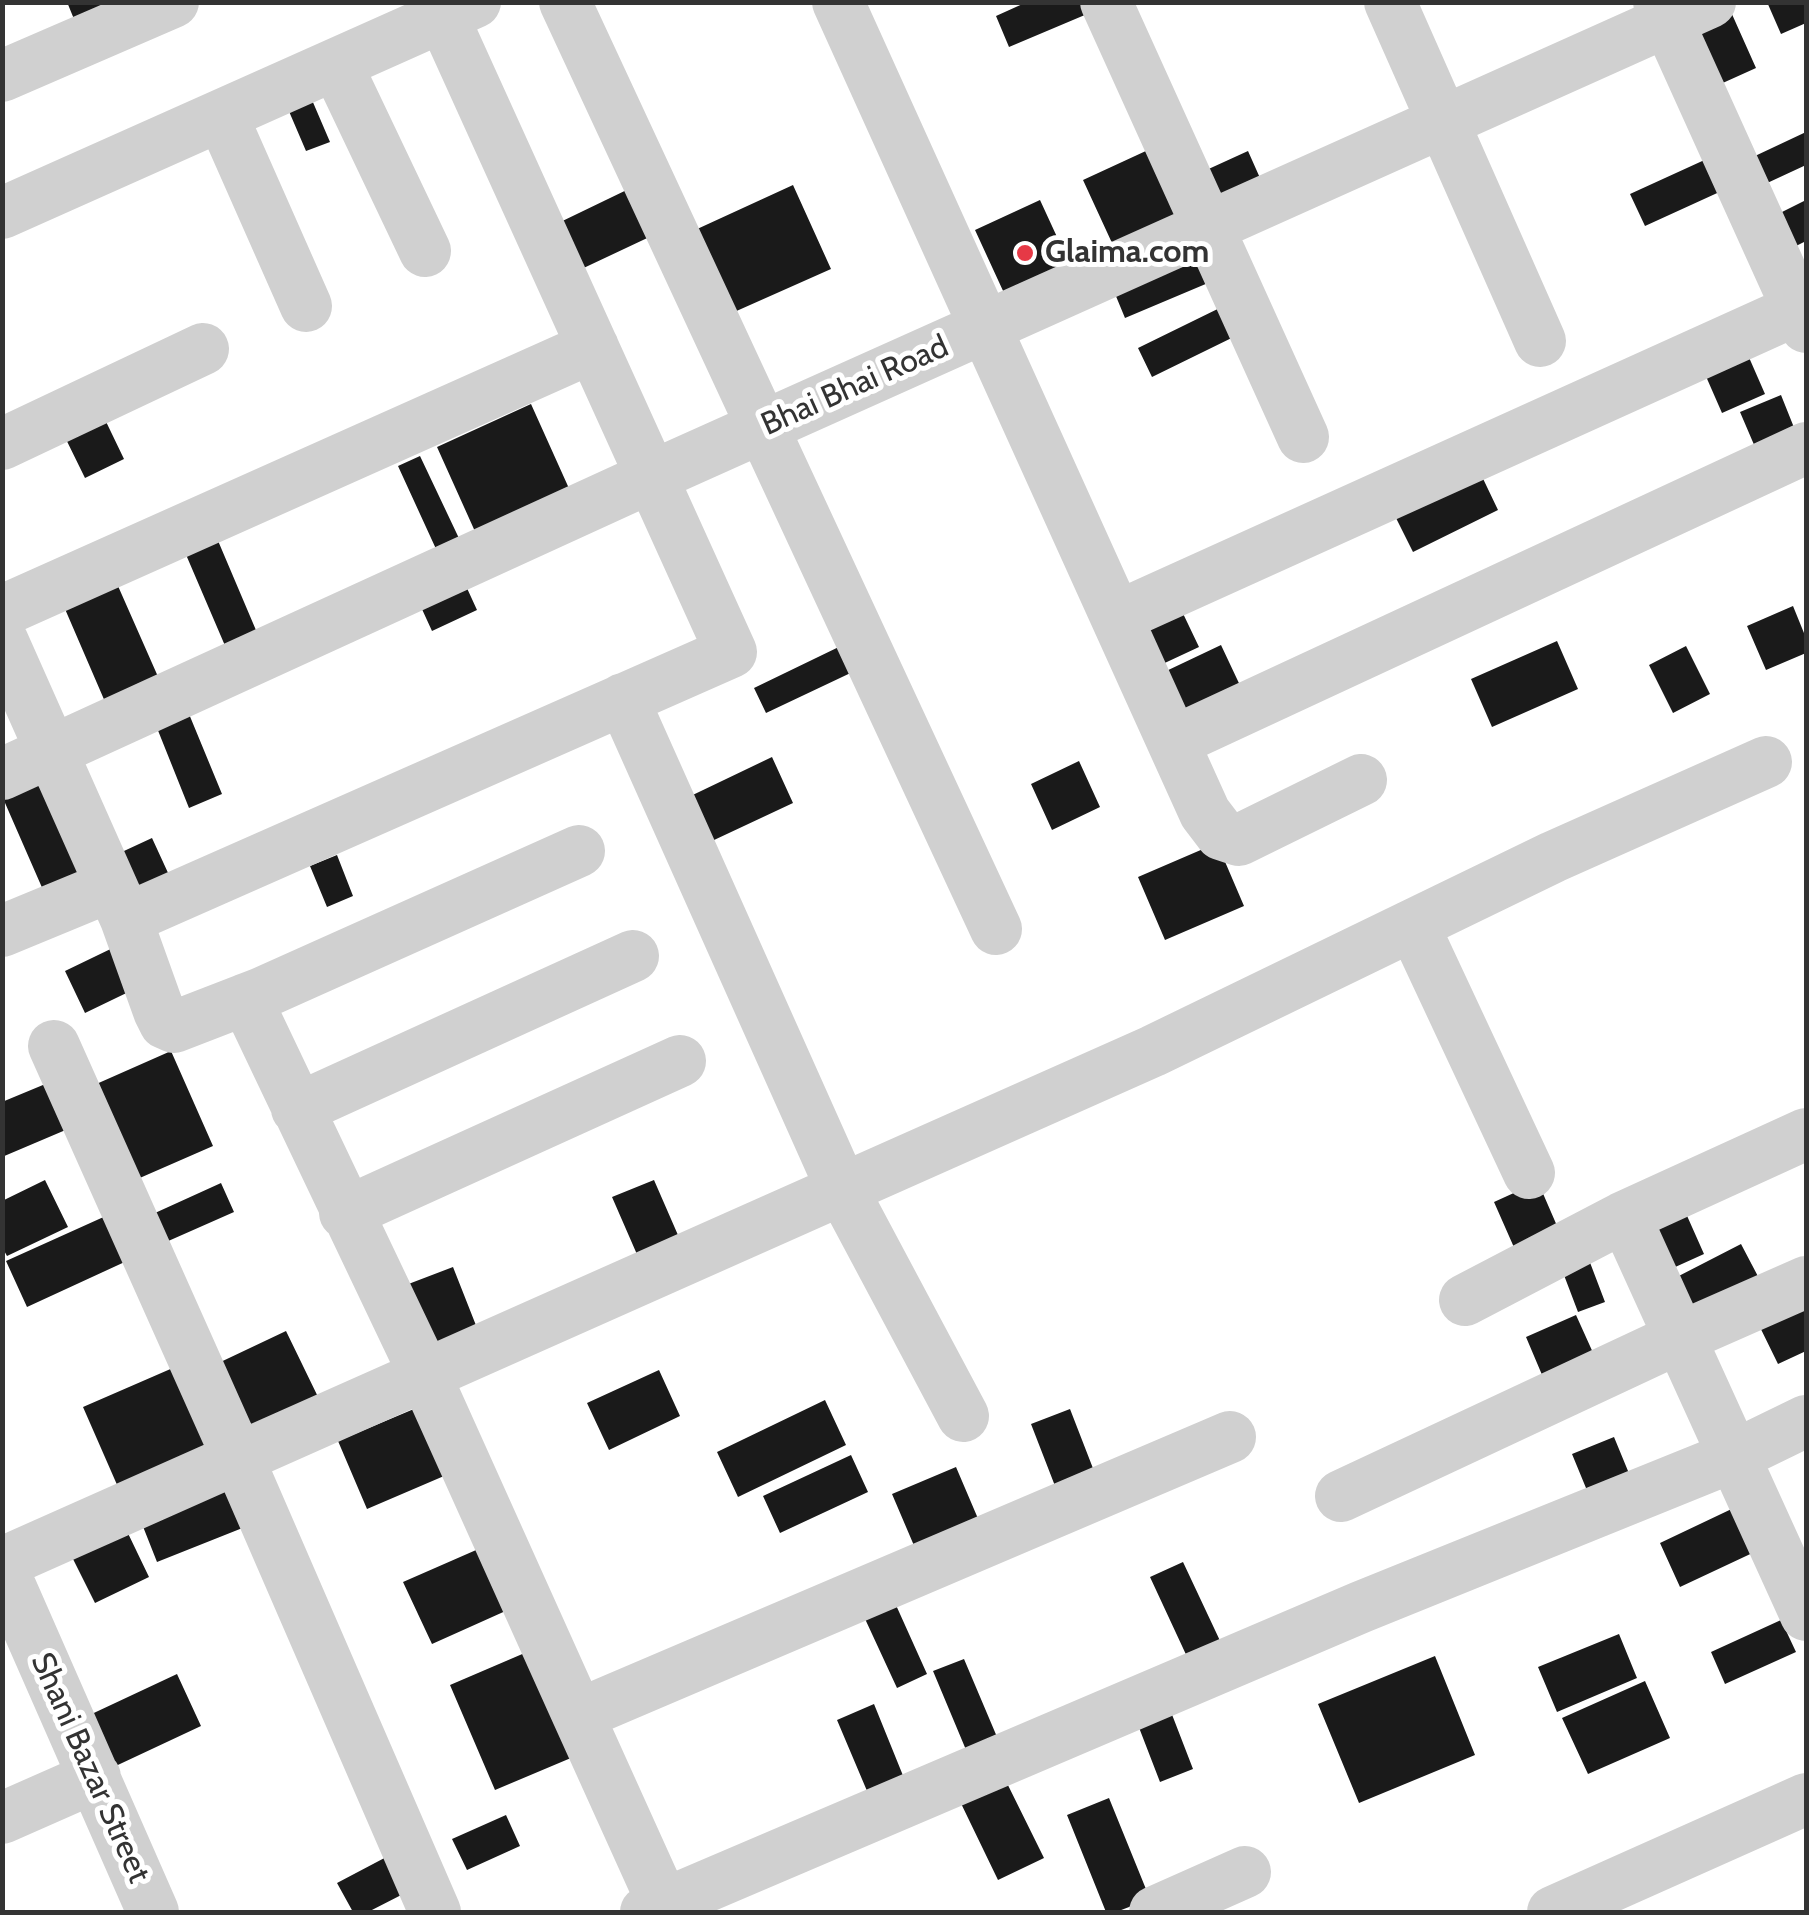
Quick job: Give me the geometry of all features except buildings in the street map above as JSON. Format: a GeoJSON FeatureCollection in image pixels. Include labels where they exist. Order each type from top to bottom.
{"type":"FeatureCollection","features":[{"type":"Feature","properties":{"kind":"street"},"geometry":{"type":"LineString","coordinates":[[565,2],[996,930]]}},
{"type":"Feature","properties":{"kind":"street"},"geometry":{"type":"LineString","coordinates":[[838,2],[1206,813],[1221,834],[1239,840],[1361,780]]}},
{"type":"Feature","properties":{"kind":"street"},"geometry":{"type":"LineString","coordinates":[[1106,2],[1303,438]]}},
{"type":"Feature","properties":{"kind":"street"},"geometry":{"type":"LineString","coordinates":[[1390,2],[1446,121],[1540,341]]}},
{"type":"Feature","properties":{"kind":"street"},"geometry":{"type":"LineString","coordinates":[[2,76],[168,4]]}},
{"type":"Feature","properties":{"kind":"street"},"geometry":{"type":"LineString","coordinates":[[1118,617],[1802,318],[1679,9]]}},
{"type":"Feature","properties":{"kind":"street","name":"Bhai Bhai Road"},"geometry":{"type":"LineString","coordinates":[[2,774],[651,477],[1446,121],[1679,9]]}},
{"type":"Feature","properties":{"kind":"street"},"geometry":{"type":"LineString","coordinates":[[2,213],[459,10],[593,347],[731,652],[119,902],[2,931]]}},
{"type":"Feature","properties":{"kind":"street"},"geometry":{"type":"LineString","coordinates":[[336,64],[425,251]]}},
{"type":"Feature","properties":{"kind":"street"},"geometry":{"type":"LineString","coordinates":[[222,116],[306,306]]}},
{"type":"Feature","properties":{"kind":"street"},"geometry":{"type":"LineString","coordinates":[[2,611],[593,347]]}},
{"type":"Feature","properties":{"kind":"street"},"geometry":{"type":"LineString","coordinates":[[2,444],[203,349]]}},
{"type":"Feature","properties":{"kind":"street"},"geometry":{"type":"LineString","coordinates":[[1175,741],[1806,448]]}},
{"type":"Feature","properties":{"kind":"street"},"geometry":{"type":"LineString","coordinates":[[2,640],[119,902],[164,1022],[174,1028],[579,851]]}},
{"type":"Feature","properties":{"kind":"street"},"geometry":{"type":"LineString","coordinates":[[623,699],[842,1189],[963,1416]]}},
{"type":"Feature","properties":{"kind":"street"},"geometry":{"type":"LineString","coordinates":[[2,1566],[1153,1051],[1552,857],[1766,762]]}},
{"type":"Feature","properties":{"kind":"street"},"geometry":{"type":"LineString","coordinates":[[1414,924],[1529,1172]]}},
{"type":"Feature","properties":{"kind":"street"},"geometry":{"type":"LineString","coordinates":[[296,1108],[633,956]]}},
{"type":"Feature","properties":{"kind":"street"},"geometry":{"type":"LineString","coordinates":[[246,999],[424,1375],[578,1715],[659,1910],[1360,1607],[1732,1456],[1806,1421]]}},
{"type":"Feature","properties":{"kind":"street"},"geometry":{"type":"LineString","coordinates":[[54,1046],[434,1912]]}},
{"type":"Feature","properties":{"kind":"street"},"geometry":{"type":"LineString","coordinates":[[345,1213],[680,1060]]}},
{"type":"Feature","properties":{"kind":"street"},"geometry":{"type":"LineString","coordinates":[[1466,1300],[1625,1217],[1806,1134]]}},
{"type":"Feature","properties":{"kind":"street"},"geometry":{"type":"LineString","coordinates":[[1625,1217],[1806,1615]]}},
{"type":"Feature","properties":{"kind":"street"},"geometry":{"type":"LineString","coordinates":[[1342,1496],[1681,1336],[1806,1282]]}},
{"type":"Feature","properties":{"kind":"street"},"geometry":{"type":"LineString","coordinates":[[578,1715],[1230,1437]]}},
{"type":"Feature","properties":{"kind":"street","name":"Shani Bazar Street"},"geometry":{"type":"LineString","coordinates":[[2,1566],[152,1912]]}},
{"type":"Feature","properties":{"kind":"street"},"geometry":{"type":"LineString","coordinates":[[2,1818],[95,1777]]}},
{"type":"Feature","properties":{"kind":"street"},"geometry":{"type":"LineString","coordinates":[[1553,1912],[1806,1799]]}},
{"type":"Feature","properties":{"kind":"street"},"geometry":{"type":"LineString","coordinates":[[1155,1912],[1245,1872]]}},
{"type":"Feature","properties":{"kind":"place","name":"Glaima.com"},"geometry":{"type":"Point","coordinates":[1025,253]}}]}
